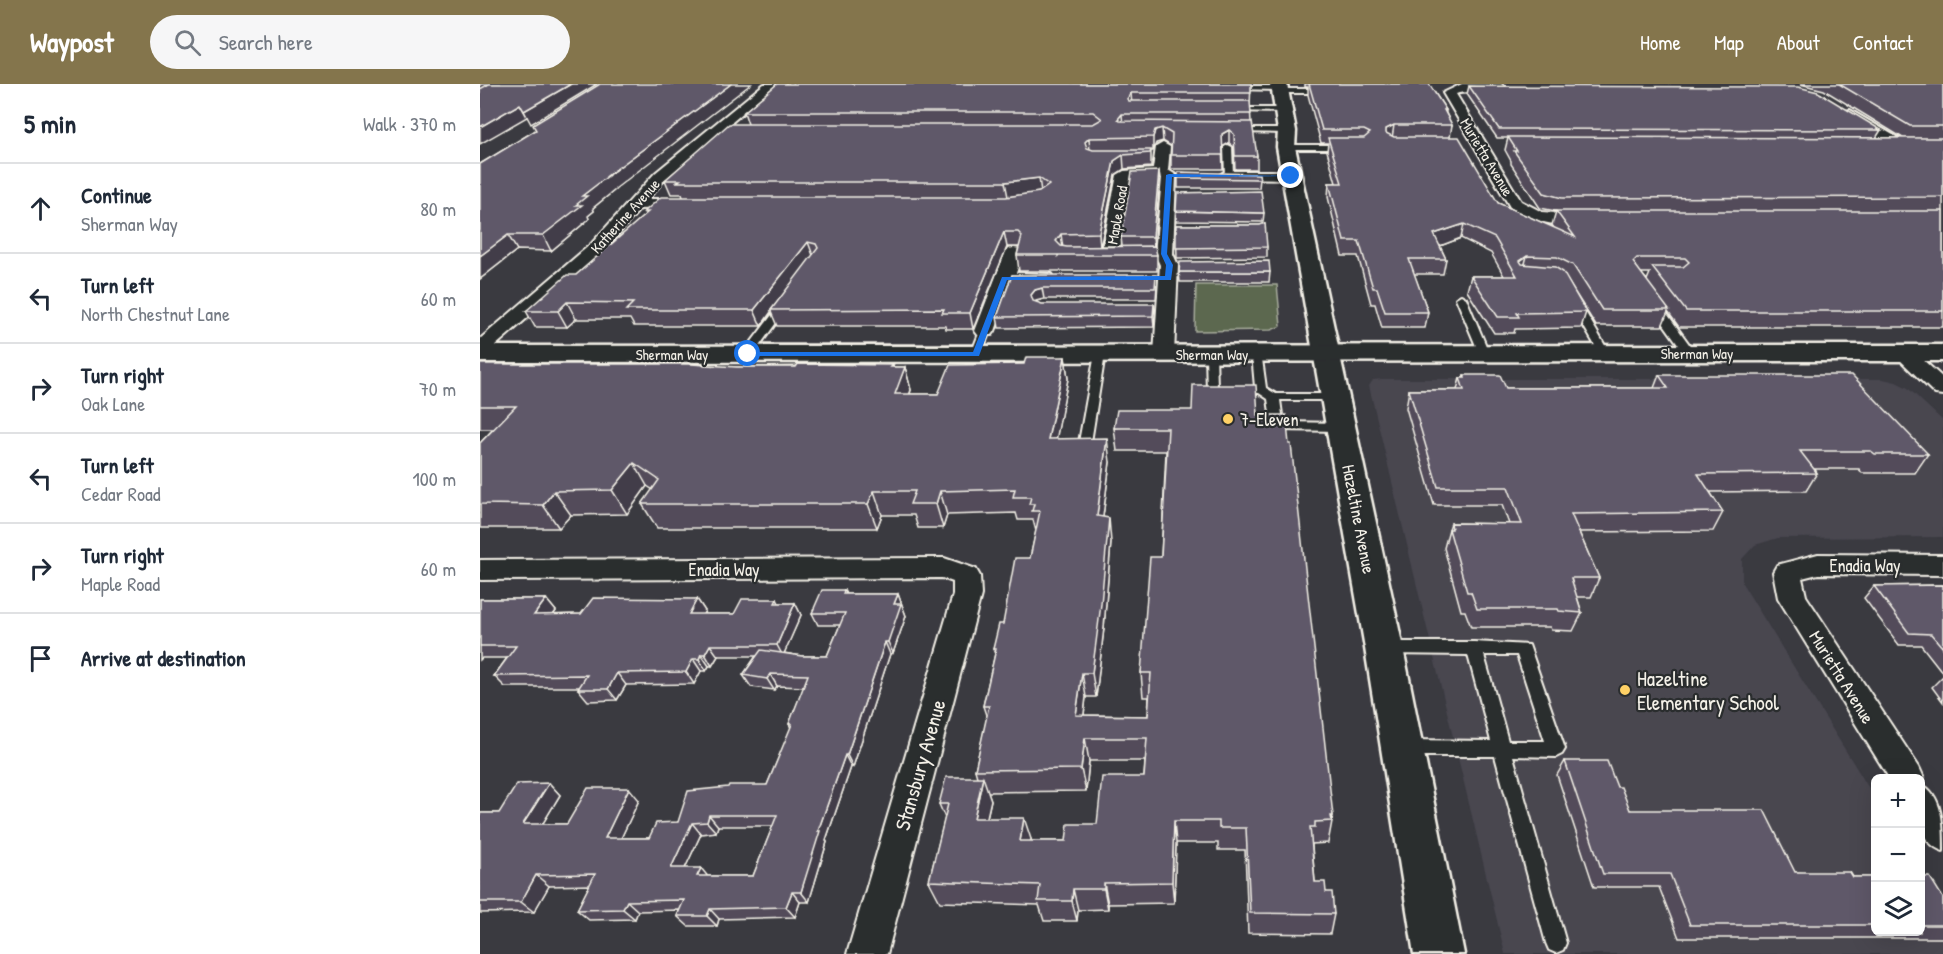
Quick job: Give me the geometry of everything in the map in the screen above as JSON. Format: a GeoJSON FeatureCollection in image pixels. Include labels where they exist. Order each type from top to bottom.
{"type":"FeatureCollection","features":[{"type":"Feature","properties":{"kind":"main road","name":"Hazeltine Avenue"},"geometry":{"type":"LineString","coordinates":[[1281,93],[1291,176],[1384,648],[1439,954]]}},
{"type":"Feature","properties":{"kind":"main road","name":"Sherman Way"},"geometry":{"type":"LineString","coordinates":[[480,352],[748,354],[980,343],[1100,354],[1943,353]]}},
{"type":"Feature","properties":{"kind":"street","name":"Katherine Avenue"},"geometry":{"type":"LineString","coordinates":[[480,352],[597,248],[660,176],[771,84]]}},
{"type":"Feature","properties":{"kind":"street","name":"Murietta Avenue"},"geometry":{"type":"LineString","coordinates":[[1510,88],[1454,90],[1449,93],[1515,204],[1522,211],[1537,216],[1601,219]]}},
{"type":"Feature","properties":{"kind":"street"},"geometry":{"type":"LineString","coordinates":[[1839,107],[1906,145],[1877,145]]}},
{"type":"Feature","properties":{"kind":"street"},"geometry":{"type":"LineString","coordinates":[[714,131],[737,131]]}},
{"type":"Feature","properties":{"kind":"street"},"geometry":{"type":"LineString","coordinates":[[1463,144],[1497,143]]}},
{"type":"Feature","properties":{"kind":"street","name":"Maple Road"},"geometry":{"type":"LineString","coordinates":[[1110,255],[1124,176],[1164,164],[1173,195],[1171,266]]}},
{"type":"Feature","properties":{"kind":"street"},"geometry":{"type":"LineString","coordinates":[[1209,176],[1291,176]]}},
{"type":"Feature","properties":{"kind":"street"},"geometry":{"type":"LineString","coordinates":[[635,204],[705,204]]}},
{"type":"Feature","properties":{"kind":"street"},"geometry":{"type":"LineString","coordinates":[[980,343],[1014,253]]}},
{"type":"Feature","properties":{"kind":"street"},"geometry":{"type":"LineString","coordinates":[[1090,255],[1137,255],[1171,266]]}},
{"type":"Feature","properties":{"kind":"street"},"geometry":{"type":"LineString","coordinates":[[1145,278],[1171,266]]}},
{"type":"Feature","properties":{"kind":"street"},"geometry":{"type":"LineString","coordinates":[[1164,354],[1171,266]]}},
{"type":"Feature","properties":{"kind":"street"},"geometry":{"type":"LineString","coordinates":[[1004,278],[1063,278]]}},
{"type":"Feature","properties":{"kind":"street"},"geometry":{"type":"LineString","coordinates":[[1145,307],[1168,307]]}},
{"type":"Feature","properties":{"kind":"street"},"geometry":{"type":"LineString","coordinates":[[1904,353],[1943,389]]}},
{"type":"Feature","properties":{"kind":"street","name":"Enadia Way"},"geometry":{"type":"LineString","coordinates":[[1787,572],[1818,564],[1943,565]]}},
{"type":"Feature","properties":{"kind":"street","name":"Enadia Way"},"geometry":{"type":"LineString","coordinates":[[480,570],[944,568],[966,576]]}},
{"type":"Feature","properties":{"kind":"street","name":"Murietta Avenue"},"geometry":{"type":"LineString","coordinates":[[1787,572],[1792,598],[1904,774]]}},
{"type":"Feature","properties":{"kind":"street","name":"Stansbury Avenue"},"geometry":{"type":"LineString","coordinates":[[867,954],[967,595],[966,576]]}},
{"type":"Feature","properties":{"kind":"street"},"geometry":{"type":"LineString","coordinates":[[1925,807],[1943,834]]}},
{"type":"Feature","properties":{"kind":"lane"},"geometry":{"type":"LineString","coordinates":[[1221,88],[1281,93],[1339,91]]}},
{"type":"Feature","properties":{"kind":"lane"},"geometry":{"type":"LineString","coordinates":[[1226,110],[1281,93]]}},
{"type":"Feature","properties":{"kind":"lane"},"geometry":{"type":"LineString","coordinates":[[1224,131],[1351,147]]}},
{"type":"Feature","properties":{"kind":"lane"},"geometry":{"type":"LineString","coordinates":[[1228,147],[1229,176]]}},
{"type":"Feature","properties":{"kind":"lane"},"geometry":{"type":"LineString","coordinates":[[1569,292],[1605,354]]}},
{"type":"Feature","properties":{"kind":"lane"},"geometry":{"type":"LineString","coordinates":[[1649,296],[1690,353]]}},
{"type":"Feature","properties":{"kind":"lane"},"geometry":{"type":"LineString","coordinates":[[748,354],[789,298]]}},
{"type":"Feature","properties":{"kind":"lane"},"geometry":{"type":"LineString","coordinates":[[1461,298],[1484,353]]}},
{"type":"Feature","properties":{"kind":"lane"},"geometry":{"type":"LineString","coordinates":[[1085,442],[1100,354]]}},
{"type":"Feature","properties":{"kind":"lane"},"geometry":{"type":"LineString","coordinates":[[1211,354],[1211,390],[1262,390],[1274,397],[1338,412]]}},
{"type":"Feature","properties":{"kind":"lane"},"geometry":{"type":"LineString","coordinates":[[1257,354],[1262,390]]}},
{"type":"Feature","properties":{"kind":"lane"},"geometry":{"type":"LineString","coordinates":[[1274,397],[1278,426],[1338,412]]}},
{"type":"Feature","properties":{"kind":"lane"},"geometry":{"type":"LineString","coordinates":[[1384,648],[1522,649],[1556,749],[1402,747]]}},
{"type":"Feature","properties":{"kind":"lane"},"geometry":{"type":"LineString","coordinates":[[1474,648],[1556,943]]}},
{"type":"Feature","properties":{"kind":"shaded area","name":"Hazeltine Elementary School"},"geometry":{"type":"Polygon","coordinates":[[[1883,379],[1908,388],[1943,421],[1943,537],[1778,538],[1755,545],[1742,559],[1742,583],[1871,792],[1871,936],[1925,936],[1925,877],[1943,906],[1943,954],[1505,954],[1369,386],[1373,380],[1883,379]]]}},
{"type":"Feature","properties":{"kind":"green space"},"geometry":{"type":"Polygon","coordinates":[[[1196,285],[1277,285],[1281,326],[1271,330],[1195,331],[1196,285]]]}},
{"type":"Feature","properties":{"kind":"building"},"geometry":{"type":"Polygon","coordinates":[[[489,84],[571,84],[524,111],[520,104],[480,127],[480,89],[489,84]]]}},
{"type":"Feature","properties":{"kind":"building"},"geometry":{"type":"Polygon","coordinates":[[[600,84],[731,84],[582,196],[587,196],[576,205],[582,205],[543,235],[508,235],[480,256],[480,164],[536,130],[533,125],[600,84]]]}},
{"type":"Feature","properties":{"kind":"building"},"geometry":{"type":"Polygon","coordinates":[[[777,84],[1251,84],[1251,93],[1131,93],[1127,99],[1129,101],[1250,101],[1251,114],[1122,114],[1118,119],[1120,121],[1252,122],[1257,156],[1235,156],[1234,134],[1229,130],[1222,134],[1223,155],[1171,155],[1172,134],[1162,128],[1155,130],[1153,137],[1089,138],[1085,142],[1087,148],[1093,150],[1151,150],[1150,153],[1123,155],[1114,161],[1099,233],[1061,234],[1056,241],[1061,246],[1067,247],[1155,246],[1157,255],[1017,255],[1022,236],[1018,232],[1004,232],[970,313],[942,313],[944,309],[771,310],[818,248],[816,244],[808,242],[754,310],[626,310],[633,303],[567,302],[558,311],[526,311],[567,275],[576,275],[648,212],[644,212],[661,197],[1006,197],[1039,192],[1049,185],[1039,178],[1005,182],[677,182],[680,180],[665,180],[729,124],[1093,124],[1102,119],[1093,112],[744,112],[777,84]]]}},
{"type":"Feature","properties":{"kind":"building"},"geometry":{"type":"Polygon","coordinates":[[[1309,84],[1429,84],[1446,110],[1444,110],[1452,125],[1394,125],[1386,129],[1386,133],[1394,137],[1459,137],[1498,203],[1575,237],[1556,211],[1943,211],[1943,311],[1686,311],[1652,267],[1683,267],[1689,262],[1685,258],[1637,258],[1633,262],[1669,310],[1602,310],[1573,265],[1557,257],[1527,256],[1520,261],[1522,264],[1555,267],[1563,272],[1586,312],[1517,313],[1519,317],[1498,317],[1471,276],[1517,276],[1495,238],[1464,224],[1434,234],[1446,259],[1409,259],[1428,312],[1385,312],[1377,288],[1373,288],[1359,241],[1344,241],[1329,183],[1342,183],[1328,138],[1364,138],[1370,133],[1364,130],[1322,130],[1309,84]]]}},
{"type":"Feature","properties":{"kind":"building"},"geometry":{"type":"Polygon","coordinates":[[[1839,84],[1943,84],[1943,126],[1910,126],[1839,84]]]}},
{"type":"Feature","properties":{"kind":"building"},"geometry":{"type":"Polygon","coordinates":[[[1469,86],[1798,87],[1818,92],[1881,130],[1499,129],[1469,86]]]}},
{"type":"Feature","properties":{"kind":"building"},"geometry":{"type":"Polygon","coordinates":[[[1508,137],[1943,138],[1943,197],[1562,198],[1544,193],[1514,151],[1517,151],[1508,137]]]}},
{"type":"Feature","properties":{"kind":"building"},"geometry":{"type":"Polygon","coordinates":[[[1159,171],[1153,237],[1121,237],[1132,172],[1159,171]]]}},
{"type":"Feature","properties":{"kind":"building"},"geometry":{"type":"Polygon","coordinates":[[[1178,172],[1259,174],[1260,179],[1178,178],[1178,172]]]}},
{"type":"Feature","properties":{"kind":"building"},"geometry":{"type":"Polygon","coordinates":[[[1261,191],[1264,213],[1176,211],[1177,193],[1261,191]]]}},
{"type":"Feature","properties":{"kind":"building"},"geometry":{"type":"Polygon","coordinates":[[[1265,223],[1267,247],[1176,248],[1176,225],[1260,225],[1265,223]]]}},
{"type":"Feature","properties":{"kind":"building"},"geometry":{"type":"Polygon","coordinates":[[[1269,261],[1270,272],[1179,272],[1180,262],[1269,261]]]}},
{"type":"Feature","properties":{"kind":"building"},"geometry":{"type":"Polygon","coordinates":[[[1012,275],[1156,275],[1155,288],[1042,288],[1035,290],[1031,295],[1033,301],[1042,304],[1154,304],[1153,316],[997,317],[1012,275]]]}},
{"type":"Feature","properties":{"kind":"building"},"geometry":{"type":"Polygon","coordinates":[[[1026,357],[1065,357],[1048,439],[1107,438],[1097,516],[1109,518],[1101,604],[1092,673],[1082,673],[1076,715],[1148,716],[1151,673],[1141,673],[1150,557],[1161,557],[1168,428],[1114,428],[1117,410],[1192,410],[1193,385],[1256,385],[1258,415],[1286,415],[1333,816],[1331,816],[1332,821],[1315,822],[1315,827],[1310,827],[1315,882],[1325,882],[1326,892],[1332,892],[1334,914],[1250,913],[1246,828],[1219,828],[1219,821],[1174,821],[1172,882],[1104,883],[1104,889],[1073,889],[1072,901],[1038,901],[1040,885],[929,881],[948,804],[939,804],[946,777],[983,777],[974,818],[1024,818],[1020,841],[1066,841],[1068,824],[1097,824],[1102,777],[1144,777],[1147,738],[1085,738],[1081,769],[975,770],[989,706],[983,706],[996,649],[993,649],[999,624],[1003,624],[1015,558],[1030,558],[1040,511],[1032,511],[1034,504],[1029,504],[1031,497],[1013,497],[1015,489],[940,491],[936,504],[910,504],[915,491],[874,491],[868,504],[642,504],[659,480],[634,463],[612,490],[554,491],[543,505],[480,504],[480,443],[516,406],[480,406],[480,364],[691,364],[737,367],[796,367],[798,364],[893,365],[891,367],[905,367],[895,394],[938,394],[950,365],[1024,364],[1026,357]]]}},
{"type":"Feature","properties":{"kind":"building"},"geometry":{"type":"Polygon","coordinates":[[[1464,375],[1500,375],[1506,388],[1668,388],[1659,375],[1852,375],[1928,454],[1800,451],[1817,473],[1698,474],[1723,512],[1571,514],[1599,578],[1571,578],[1582,613],[1559,611],[1558,609],[1477,609],[1471,592],[1467,592],[1449,529],[1452,529],[1451,523],[1522,524],[1508,487],[1438,487],[1409,390],[1464,390],[1460,378],[1465,378],[1464,375]]]}},
{"type":"Feature","properties":{"kind":"building"},"geometry":{"type":"Polygon","coordinates":[[[1943,585],[1943,648],[1931,634],[1909,633],[1874,586],[1943,585]]]}},
{"type":"Feature","properties":{"kind":"building"},"geometry":{"type":"Polygon","coordinates":[[[822,590],[844,590],[843,594],[898,594],[894,604],[901,604],[888,642],[885,642],[847,755],[845,755],[818,831],[820,831],[801,892],[792,892],[786,907],[710,909],[707,916],[677,916],[684,900],[627,901],[623,909],[577,910],[595,874],[536,875],[521,902],[480,902],[480,813],[499,813],[517,784],[549,783],[523,824],[567,824],[588,788],[629,788],[605,838],[649,838],[656,823],[678,822],[688,791],[728,787],[729,785],[767,785],[792,724],[789,724],[808,675],[770,674],[767,679],[743,675],[761,650],[802,656],[827,656],[845,613],[812,613],[822,590]],[[709,815],[707,822],[692,823],[671,868],[701,868],[697,876],[753,876],[777,815],[709,815]]]}},
{"type":"Feature","properties":{"kind":"building"},"geometry":{"type":"Polygon","coordinates":[[[593,598],[697,599],[689,614],[734,614],[742,599],[777,599],[775,603],[795,603],[777,645],[710,645],[699,659],[693,659],[686,672],[617,673],[608,689],[578,689],[587,675],[494,676],[516,646],[480,646],[480,599],[546,599],[534,615],[581,614],[593,598]]]}},
{"type":"Feature","properties":{"kind":"building"},"geometry":{"type":"Polygon","coordinates":[[[1565,761],[1607,761],[1617,787],[1621,787],[1630,810],[1764,810],[1795,872],[1850,872],[1853,877],[1871,877],[1871,925],[1690,925],[1670,874],[1603,874],[1565,761]]]}},
{"type":"Feature","properties":{"kind":"building"},"geometry":{"type":"Polygon","coordinates":[[[1925,877],[1930,877],[1943,898],[1943,925],[1925,925],[1925,877]]]}},
{"type":"Feature","properties":{"kind":"place","name":"7-Eleven"},"geometry":{"type":"Point","coordinates":[1228,419]}},
{"type":"Feature","properties":{"kind":"place","name":"Hazeltine Elementary School"},"geometry":{"type":"Point","coordinates":[1625,690]}},
{"type":"Feature","properties":{"kind":"route"},"geometry":{"type":"LineString","coordinates":[[748,354],[976,354],[1004,278],[1169,278],[1169,265],[1164,254],[1169,175],[1291,176]]}}]}
